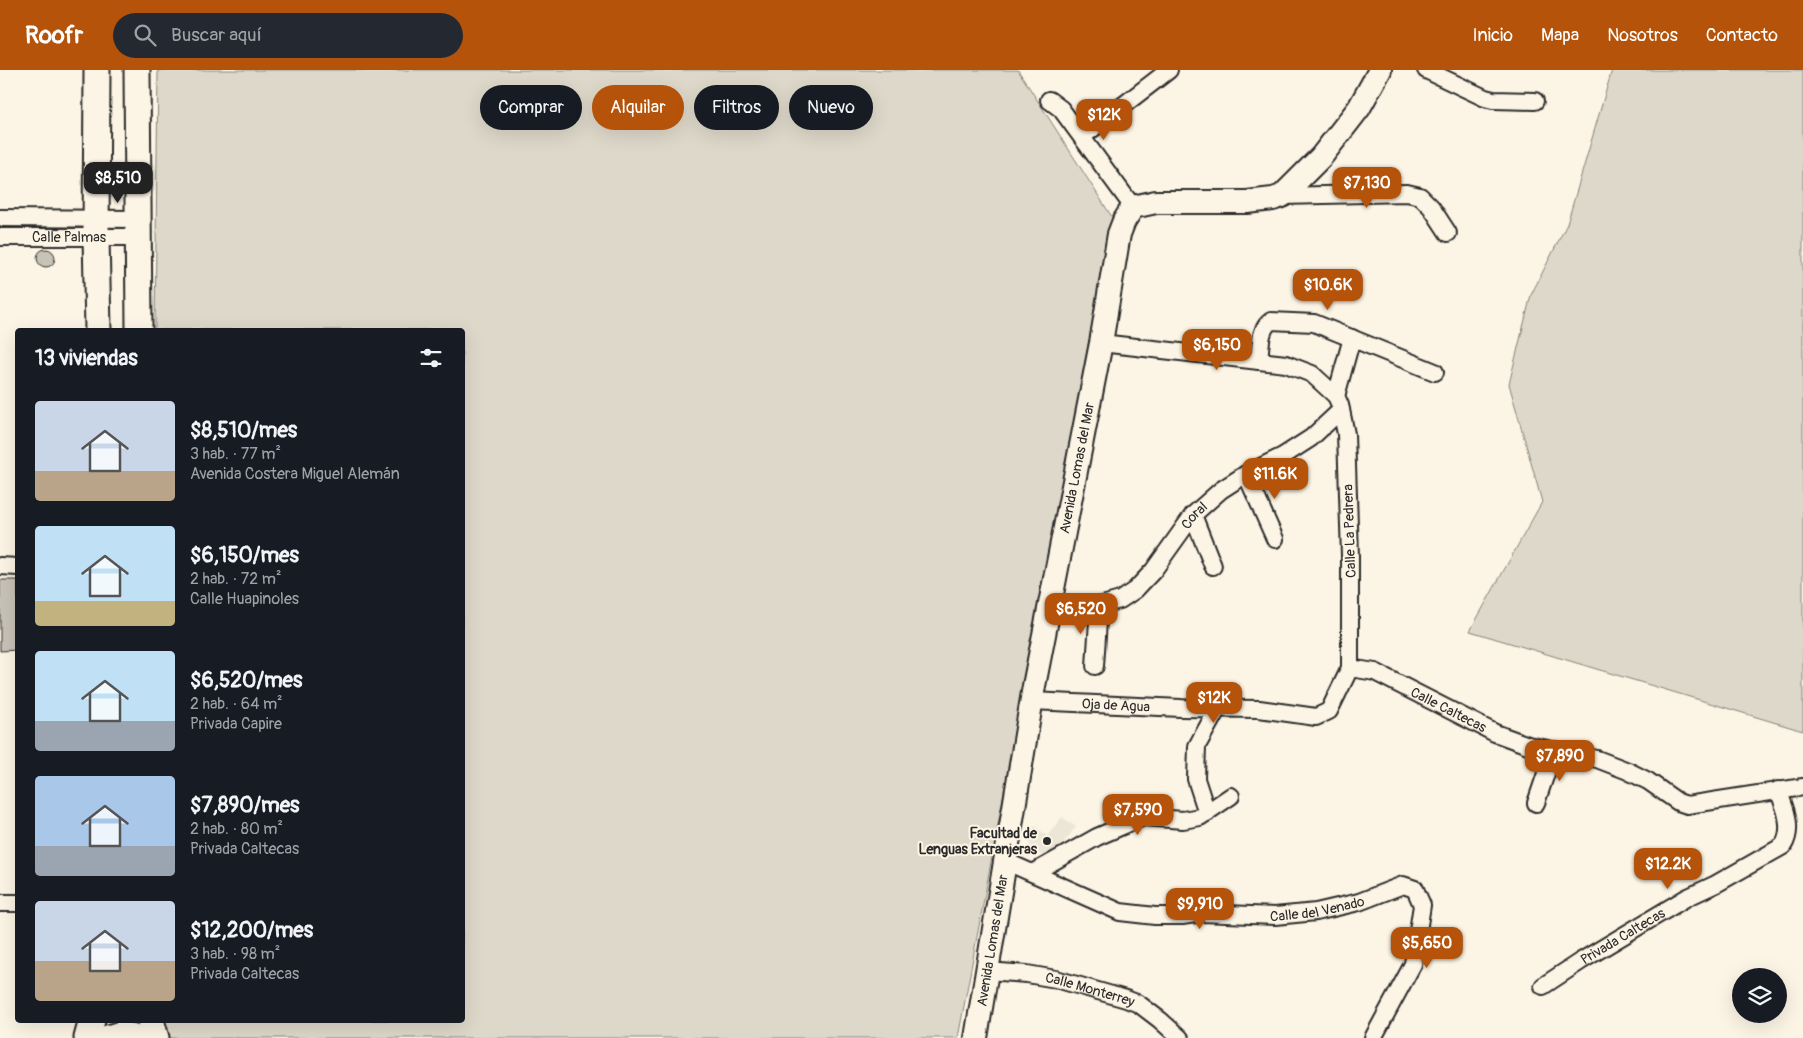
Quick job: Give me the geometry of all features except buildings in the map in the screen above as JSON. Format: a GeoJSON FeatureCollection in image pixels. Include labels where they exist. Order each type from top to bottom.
{"type":"FeatureCollection","features":[{"type":"Feature","properties":{"kind":"main road"},"geometry":{"type":"LineString","coordinates":[[97,70],[98,328]]}},
{"type":"Feature","properties":{"kind":"main road"},"geometry":{"type":"LineString","coordinates":[[137,70],[139,328]]}},
{"type":"Feature","properties":{"kind":"main road"},"geometry":{"type":"LineString","coordinates":[[1133,207],[1156,202],[1247,202],[1282,196],[1321,157],[1358,108],[1380,70]]}},
{"type":"Feature","properties":{"kind":"main road","name":"Avenida Lomas del Mar"},"geometry":{"type":"LineString","coordinates":[[976,1038],[1032,701],[1101,342],[1119,234],[1124,221],[1133,207]]}},
{"type":"Feature","properties":{"kind":"main road"},"geometry":{"type":"LineString","coordinates":[[87,1038],[91,1023]]}},
{"type":"Feature","properties":{"kind":"main road"},"geometry":{"type":"LineString","coordinates":[[152,1023],[156,1038]]}},
{"type":"Feature","properties":{"kind":"main road"},"geometry":{"type":"LineString","coordinates":[[108,1038],[120,1034],[139,1038]]}},
{"type":"Feature","properties":{"kind":"street"},"geometry":{"type":"LineString","coordinates":[[1082,137],[1169,70]]}},
{"type":"Feature","properties":{"kind":"street"},"geometry":{"type":"LineString","coordinates":[[1426,70],[1485,98],[1493,100],[1535,101]]}},
{"type":"Feature","properties":{"kind":"street"},"geometry":{"type":"LineString","coordinates":[[1049,100],[1061,109],[1133,207]]}},
{"type":"Feature","properties":{"kind":"street"},"geometry":{"type":"LineString","coordinates":[[1282,196],[1407,193],[1420,196],[1431,208],[1448,233]]}},
{"type":"Feature","properties":{"kind":"street","name":"Calle Palmas"},"geometry":{"type":"LineString","coordinates":[[0,218],[97,228]]}},
{"type":"Feature","properties":{"kind":"street","name":"Calle Palmas"},"geometry":{"type":"LineString","coordinates":[[0,237],[97,228],[139,228]]}},
{"type":"Feature","properties":{"kind":"street"},"geometry":{"type":"LineString","coordinates":[[1259,361],[1263,330],[1266,325],[1272,321],[1314,323],[1436,372]]}},
{"type":"Feature","properties":{"kind":"street"},"geometry":{"type":"LineString","coordinates":[[1339,403],[1352,338]]}},
{"type":"Feature","properties":{"kind":"street"},"geometry":{"type":"LineString","coordinates":[[1101,342],[1286,364],[1312,374],[1339,403]]}},
{"type":"Feature","properties":{"kind":"street","name":"Coral"},"geometry":{"type":"LineString","coordinates":[[1051,601],[1079,607],[1098,606],[1120,600],[1135,590],[1153,571],[1193,515],[1221,490],[1246,474],[1283,456],[1311,438],[1339,403]]}},
{"type":"Feature","properties":{"kind":"street","name":"Calle La Pedrera"},"geometry":{"type":"LineString","coordinates":[[1339,403],[1346,434],[1350,556],[1350,668]]}},
{"type":"Feature","properties":{"kind":"street"},"geometry":{"type":"LineString","coordinates":[[1246,474],[1275,539]]}},
{"type":"Feature","properties":{"kind":"street"},"geometry":{"type":"LineString","coordinates":[[1193,515],[1213,566]]}},
{"type":"Feature","properties":{"kind":"street"},"geometry":{"type":"LineString","coordinates":[[0,566],[15,567]]}},
{"type":"Feature","properties":{"kind":"street"},"geometry":{"type":"LineString","coordinates":[[1095,666],[1098,606]]}},
{"type":"Feature","properties":{"kind":"street","name":"Oja de Agua"},"geometry":{"type":"LineString","coordinates":[[1032,701],[1258,709],[1316,717],[1329,711],[1350,668]]}},
{"type":"Feature","properties":{"kind":"street","name":"Calle Caltecas"},"geometry":{"type":"LineString","coordinates":[[1350,668],[1375,672],[1495,733],[1528,745],[1598,759],[1628,771],[1648,781],[1678,802],[1687,805],[1803,787]]}},
{"type":"Feature","properties":{"kind":"street"},"geometry":{"type":"LineString","coordinates":[[1207,813],[1196,779],[1197,746],[1218,708]]}},
{"type":"Feature","properties":{"kind":"street"},"geometry":{"type":"LineString","coordinates":[[1536,803],[1554,750]]}},
{"type":"Feature","properties":{"kind":"street","name":"Privada Caltecas"},"geometry":{"type":"LineString","coordinates":[[1543,986],[1580,961],[1686,898],[1716,884],[1782,846],[1787,840],[1787,812],[1778,790]]}},
{"type":"Feature","properties":{"kind":"street"},"geometry":{"type":"LineString","coordinates":[[1033,873],[1097,837],[1142,817],[1183,820],[1200,817],[1231,796]]}},
{"type":"Feature","properties":{"kind":"street","name":"Calle del Venado"},"geometry":{"type":"LineString","coordinates":[[1005,860],[1120,912],[1155,916],[1202,914],[1275,916],[1316,912],[1358,902],[1403,886],[1415,889],[1422,905],[1412,964],[1373,1038]]}},
{"type":"Feature","properties":{"kind":"street"},"geometry":{"type":"LineString","coordinates":[[0,903],[15,903]]}},
{"type":"Feature","properties":{"kind":"street","name":"Calle Monterrey"},"geometry":{"type":"LineString","coordinates":[[987,971],[1027,974],[1056,979],[1126,999],[1140,1004],[1180,1038]]}},
{"type":"Feature","properties":{"kind":"shaded area"},"geometry":{"type":"Polygon","coordinates":[[[158,70],[1018,70],[1112,217],[958,1038],[170,1038],[159,1023],[465,1023],[465,328],[155,328],[158,70]]]}},
{"type":"Feature","properties":{"kind":"shaded area"},"geometry":{"type":"Polygon","coordinates":[[[1612,70],[1803,70],[1803,731],[1470,631],[1542,502],[1509,384],[1531,295],[1567,224],[1612,70]]]}},
{"type":"Feature","properties":{"kind":"shaded area","name":"Facultad de Lenguas Extranjeras"},"geometry":{"type":"Polygon","coordinates":[[[1062,817],[1076,827],[1049,861],[1030,847],[1028,835],[1035,826],[1047,836],[1062,817]]]}},
{"type":"Feature","properties":{"kind":"place","name":"Facultad de Lenguas Extranjeras"},"geometry":{"type":"Point","coordinates":[1047,841]}}]}
